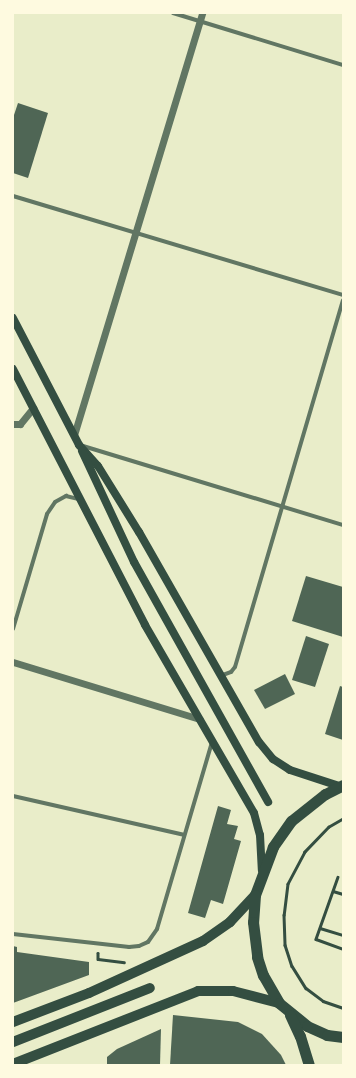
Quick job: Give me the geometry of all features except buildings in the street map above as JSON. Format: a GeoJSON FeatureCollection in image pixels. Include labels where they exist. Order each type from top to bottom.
{"type":"FeatureCollection","features":[{"type":"Feature","properties":{"kind":"highway"},"geometry":{"type":"LineString","coordinates":[[341,785],[291,822],[273,847],[262,870],[255,895],[253,922],[257,957],[263,975],[279,1003],[289,1013],[307,1026],[327,1035],[343,1037]]}},
{"type":"Feature","properties":{"kind":"highway"},"geometry":{"type":"LineString","coordinates":[[289,1013],[300,1036],[309,1065]]}},
{"type":"Feature","properties":{"kind":"main road"},"geometry":{"type":"LineString","coordinates":[[13,318],[79,445],[134,562],[268,802]]}},
{"type":"Feature","properties":{"kind":"main road"},"geometry":{"type":"LineString","coordinates":[[13,369],[79,500],[145,625],[257,820],[262,870]]}},
{"type":"Feature","properties":{"kind":"main road"},"geometry":{"type":"LineString","coordinates":[[79,445],[98,466],[131,519],[259,742],[273,759],[290,770],[341,785]]}},
{"type":"Feature","properties":{"kind":"main road"},"geometry":{"type":"LineString","coordinates":[[13,1022],[89,994],[203,941],[230,922],[255,895]]}},
{"type":"Feature","properties":{"kind":"main road"},"geometry":{"type":"LineString","coordinates":[[13,1042],[150,988]]}},
{"type":"Feature","properties":{"kind":"main road"},"geometry":{"type":"LineString","coordinates":[[13,1064],[198,991],[233,991],[279,1003]]}},
{"type":"Feature","properties":{"kind":"street"},"geometry":{"type":"LineString","coordinates":[[173,13],[343,65]]}},
{"type":"Feature","properties":{"kind":"street"},"geometry":{"type":"LineString","coordinates":[[74,435],[202,13]]}},
{"type":"Feature","properties":{"kind":"street"},"geometry":{"type":"LineString","coordinates":[[13,196],[343,295]]}},
{"type":"Feature","properties":{"kind":"street"},"geometry":{"type":"LineString","coordinates":[[220,676],[231,672],[235,667],[281,506],[343,301]]}},
{"type":"Feature","properties":{"kind":"street"},"geometry":{"type":"LineString","coordinates":[[13,424],[20,424],[33,408]]}},
{"type":"Feature","properties":{"kind":"street"},"geometry":{"type":"LineString","coordinates":[[79,445],[343,525]]}},
{"type":"Feature","properties":{"kind":"street"},"geometry":{"type":"LineString","coordinates":[[13,629],[47,514],[55,502],[66,496],[79,500]]}},
{"type":"Feature","properties":{"kind":"street"},"geometry":{"type":"LineString","coordinates":[[13,662],[200,719]]}},
{"type":"Feature","properties":{"kind":"street"},"geometry":{"type":"LineString","coordinates":[[13,934],[139,946],[148,942],[157,929],[212,740]]}},
{"type":"Feature","properties":{"kind":"street"},"geometry":{"type":"LineString","coordinates":[[13,796],[184,835]]}},
{"type":"Feature","properties":{"kind":"path"},"geometry":{"type":"LineString","coordinates":[[343,819],[329,827],[305,852],[288,884],[284,915],[285,945],[292,966],[306,988],[323,1001],[343,1008]]}},
{"type":"Feature","properties":{"kind":"path"},"geometry":{"type":"LineString","coordinates":[[338,877],[316,940],[343,949]]}},
{"type":"Feature","properties":{"kind":"path"},"geometry":{"type":"LineString","coordinates":[[334,891],[343,894]]}},
{"type":"Feature","properties":{"kind":"path"},"geometry":{"type":"LineString","coordinates":[[320,928],[343,935]]}},
{"type":"Feature","properties":{"kind":"path"},"geometry":{"type":"LineString","coordinates":[[99,943],[98,959],[131,963]]}}]}
